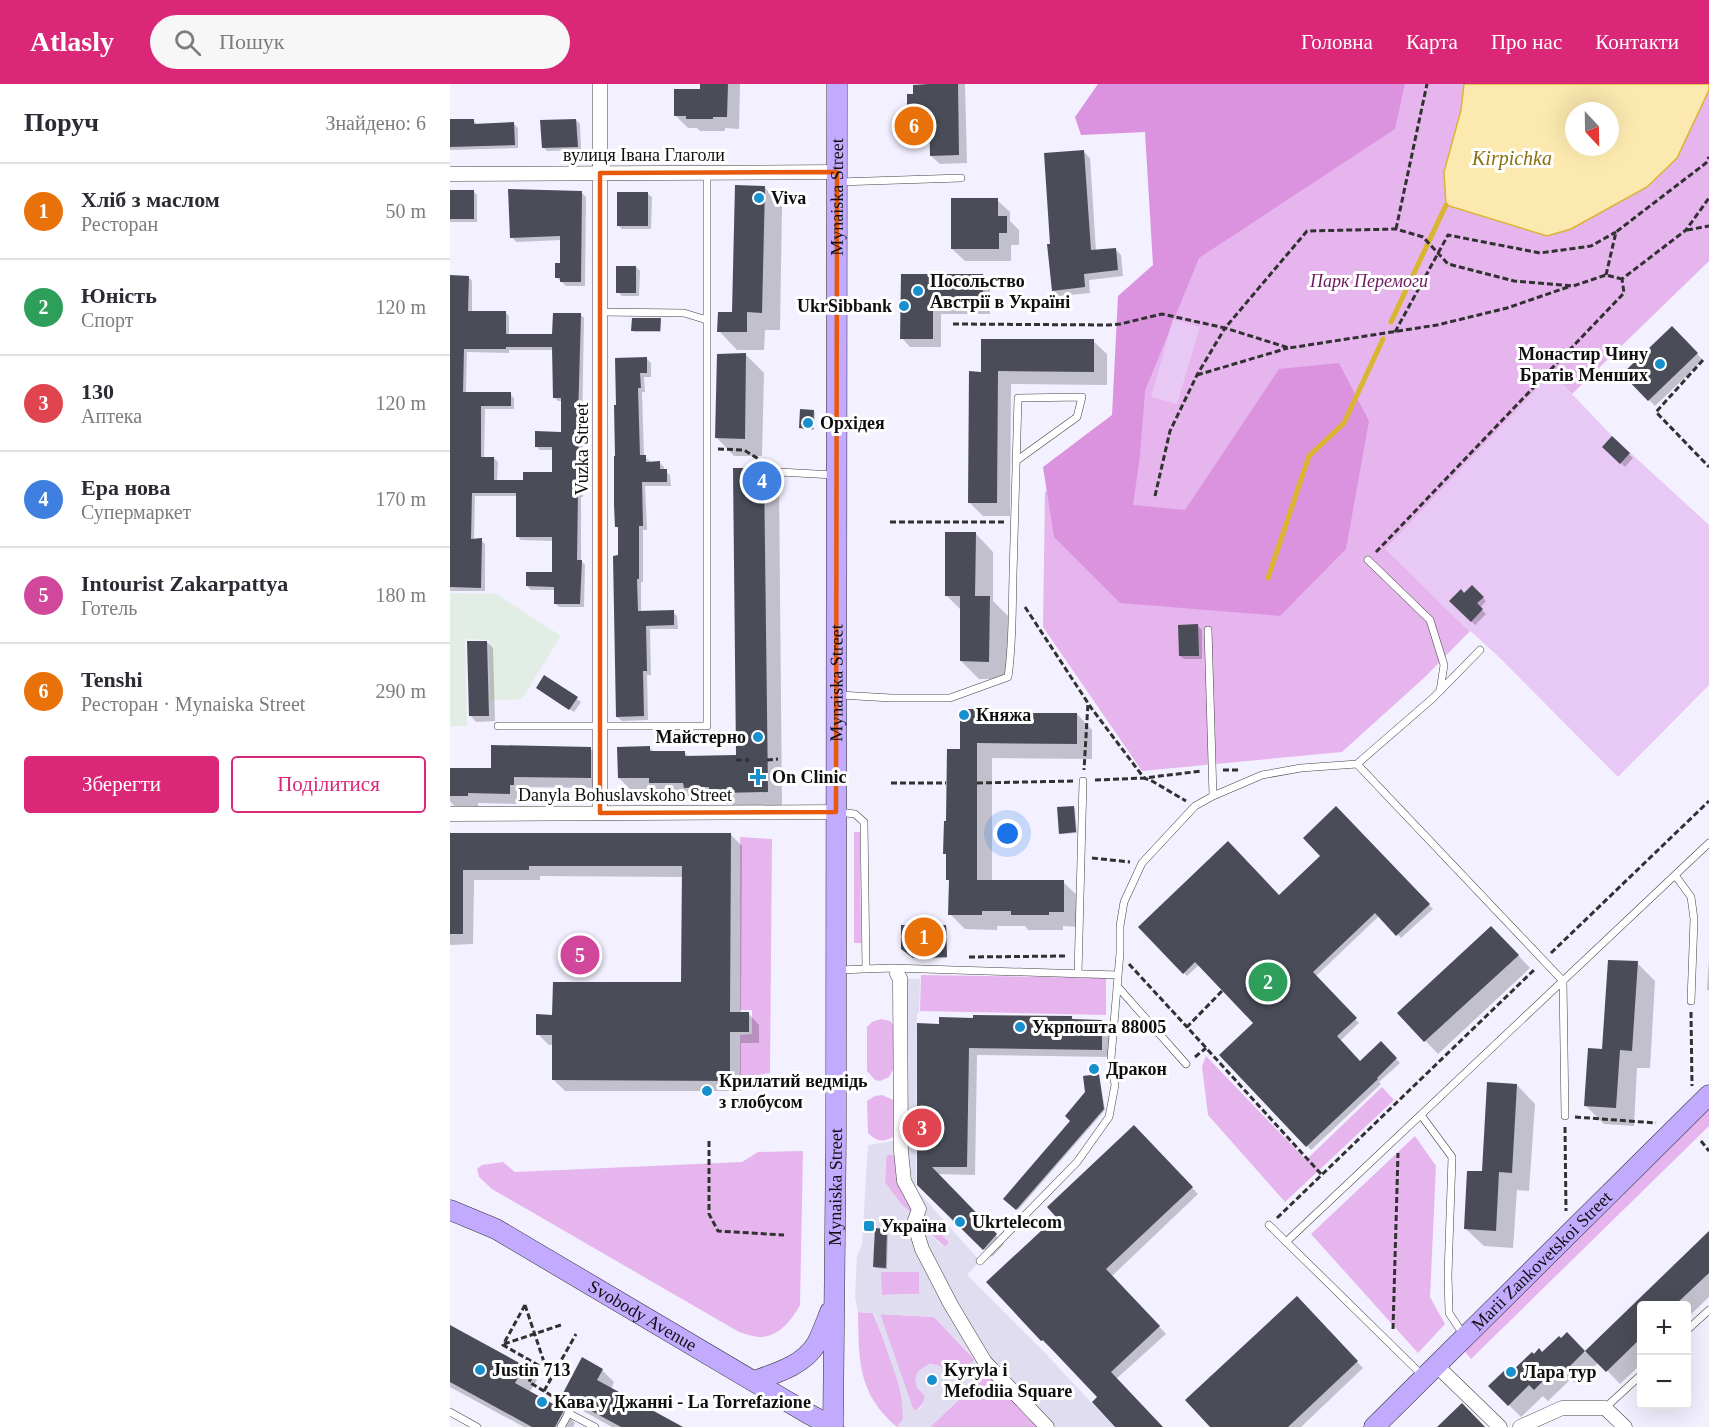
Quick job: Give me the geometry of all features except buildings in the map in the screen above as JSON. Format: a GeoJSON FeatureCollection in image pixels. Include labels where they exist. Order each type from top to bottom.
{"type":"FeatureCollection","features":[{"type":"Feature","properties":{"kind":"main road","name":"Mynaiska Street"},"geometry":{"type":"LineString","coordinates":[[833,1427],[837,84]]}},
{"type":"Feature","properties":{"kind":"main road","name":"Marii Zankovetskoi Street"},"geometry":{"type":"LineString","coordinates":[[1374,1427],[1700,1091]]}},
{"type":"Feature","properties":{"kind":"main road","name":"Svobody Avenue"},"geometry":{"type":"LineString","coordinates":[[450,1210],[496,1229],[833,1427]]}},
{"type":"Feature","properties":{"kind":"main road"},"geometry":{"type":"LineString","coordinates":[[754,1381],[785,1370],[817,1344],[834,1301]]}},
{"type":"Feature","properties":{"kind":"street","name":"Vuzka Street"},"geometry":{"type":"LineString","coordinates":[[600,84],[600,813]]}},
{"type":"Feature","properties":{"kind":"street","name":"вулиця Івана Глаголи"},"geometry":{"type":"LineString","coordinates":[[450,174],[707,172],[837,177]]}},
{"type":"Feature","properties":{"kind":"street","name":"Danyla Bohuslavskoho Street"},"geometry":{"type":"LineString","coordinates":[[450,814],[836,812]]}},
{"type":"Feature","properties":{"kind":"street"},"geometry":{"type":"LineString","coordinates":[[897,974],[900,978],[902,1161],[904,1181],[919,1209],[914,1223],[922,1249],[951,1305],[985,1362],[1047,1427]]}},
{"type":"Feature","properties":{"kind":"street"},"geometry":{"type":"LineString","coordinates":[[1430,1371],[1500,1427]]}},
{"type":"Feature","properties":{"kind":"street"},"geometry":{"type":"LineString","coordinates":[[1520,1427],[1562,1408],[1605,1408],[1625,1427]]}},
{"type":"Feature","properties":{"kind":"lane"},"geometry":{"type":"LineString","coordinates":[[498,726],[706,726],[707,172]]}},
{"type":"Feature","properties":{"kind":"lane"},"geometry":{"type":"LineString","coordinates":[[837,177],[961,178]]}},
{"type":"Feature","properties":{"kind":"lane"},"geometry":{"type":"LineString","coordinates":[[600,312],[684,313],[706,320]]}},
{"type":"Feature","properties":{"kind":"lane"},"geometry":{"type":"LineString","coordinates":[[836,695],[950,698],[1008,677],[1013,588],[1014,522],[1018,398],[1082,397],[1077,417],[1016,461]]}},
{"type":"Feature","properties":{"kind":"lane"},"geometry":{"type":"LineString","coordinates":[[779,472],[837,476]]}},
{"type":"Feature","properties":{"kind":"lane"},"geometry":{"type":"LineString","coordinates":[[1368,561],[1430,620],[1444,664],[1440,691]]}},
{"type":"Feature","properties":{"kind":"lane"},"geometry":{"type":"LineString","coordinates":[[1208,630],[1213,796]]}},
{"type":"Feature","properties":{"kind":"lane"},"geometry":{"type":"LineString","coordinates":[[980,1261],[1077,1162],[1109,1117],[1115,1085],[1111,1058],[1120,953],[1120,926],[1124,902],[1142,863],[1195,806],[1213,796],[1262,775],[1301,768],[1357,764],[1440,691],[1480,650]]}},
{"type":"Feature","properties":{"kind":"lane"},"geometry":{"type":"LineString","coordinates":[[1357,764],[1563,981],[1565,1116]]}},
{"type":"Feature","properties":{"kind":"lane"},"geometry":{"type":"LineString","coordinates":[[1078,974],[1083,781]]}},
{"type":"Feature","properties":{"kind":"lane"},"geometry":{"type":"LineString","coordinates":[[836,812],[855,814],[864,822],[866,969]]}},
{"type":"Feature","properties":{"kind":"lane"},"geometry":{"type":"LineString","coordinates":[[1286,1242],[1709,843]]}},
{"type":"Feature","properties":{"kind":"lane"},"geometry":{"type":"LineString","coordinates":[[1675,875],[1691,897],[1694,919],[1691,1001]]}},
{"type":"Feature","properties":{"kind":"lane"},"geometry":{"type":"LineString","coordinates":[[836,970],[892,968],[1118,975]]}},
{"type":"Feature","properties":{"kind":"lane"},"geometry":{"type":"LineString","coordinates":[[1117,986],[1186,1064]]}},
{"type":"Feature","properties":{"kind":"lane"},"geometry":{"type":"LineString","coordinates":[[1421,1115],[1452,1157],[1449,1313],[1464,1336]]}},
{"type":"Feature","properties":{"kind":"lane"},"geometry":{"type":"LineString","coordinates":[[1269,1225],[1392,1346],[1430,1371]]}},
{"type":"Feature","properties":{"kind":"lane"},"geometry":{"type":"LineString","coordinates":[[1691,1326],[1709,1310]]}},
{"type":"Feature","properties":{"kind":"lane"},"geometry":{"type":"LineString","coordinates":[[1605,1408],[1637,1378]]}},
{"type":"Feature","properties":{"kind":"lane"},"geometry":{"type":"LineString","coordinates":[[561,1427],[572,1407],[567,1404]]}},
{"type":"Feature","properties":{"kind":"lane"},"geometry":{"type":"LineString","coordinates":[[450,1412],[477,1427]]}},
{"type":"Feature","properties":{"kind":"lane"},"geometry":{"type":"LineString","coordinates":[[568,1413],[595,1427]]}},
{"type":"Feature","properties":{"kind":"path"},"geometry":{"type":"LineString","coordinates":[[1396,229],[1427,84]]}},
{"type":"Feature","properties":{"kind":"path"},"geometry":{"type":"LineString","coordinates":[[1395,332],[1448,236],[1540,253],[1591,246],[1616,232],[1706,163],[1709,157]]}},
{"type":"Feature","properties":{"kind":"path"},"geometry":{"type":"LineString","coordinates":[[1622,279],[1686,230],[1709,198]]}},
{"type":"Feature","properties":{"kind":"path"},"geometry":{"type":"LineString","coordinates":[[1686,230],[1709,226]]}},
{"type":"Feature","properties":{"kind":"path"},"geometry":{"type":"LineString","coordinates":[[1155,496],[1170,431],[1197,375],[1225,328],[1307,231],[1396,229],[1423,237],[1448,264],[1514,281],[1573,286]]}},
{"type":"Feature","properties":{"kind":"path"},"geometry":{"type":"LineString","coordinates":[[1606,275],[1616,232]]}},
{"type":"Feature","properties":{"kind":"path"},"geometry":{"type":"LineString","coordinates":[[1197,375],[1289,348],[1437,325],[1507,308],[1606,275],[1622,279]]}},
{"type":"Feature","properties":{"kind":"path"},"geometry":{"type":"LineString","coordinates":[[1368,561],[1624,293],[1622,279]]}},
{"type":"Feature","properties":{"kind":"path"},"geometry":{"type":"LineString","coordinates":[[952,324],[1109,325],[1162,314],[1225,328],[1289,348]]}},
{"type":"Feature","properties":{"kind":"path"},"geometry":{"type":"LineString","coordinates":[[1703,360],[1656,412],[1709,467]]}},
{"type":"Feature","properties":{"kind":"path"},"geometry":{"type":"LineString","coordinates":[[706,449],[744,450],[779,472]]}},
{"type":"Feature","properties":{"kind":"path"},"geometry":{"type":"LineString","coordinates":[[890,522],[1014,522]]}},
{"type":"Feature","properties":{"kind":"path"},"geometry":{"type":"LineString","coordinates":[[1013,588],[1088,703],[1144,778]]}},
{"type":"Feature","properties":{"kind":"path"},"geometry":{"type":"LineString","coordinates":[[1083,781],[1088,703]]}},
{"type":"Feature","properties":{"kind":"path"},"geometry":{"type":"LineString","coordinates":[[767,760],[778,759]]}},
{"type":"Feature","properties":{"kind":"path"},"geometry":{"type":"LineString","coordinates":[[736,760],[749,760]]}},
{"type":"Feature","properties":{"kind":"path"},"geometry":{"type":"LineString","coordinates":[[977,783],[1144,778],[1195,806]]}},
{"type":"Feature","properties":{"kind":"path"},"geometry":{"type":"LineString","coordinates":[[891,783],[946,783]]}},
{"type":"Feature","properties":{"kind":"path"},"geometry":{"type":"LineString","coordinates":[[1269,1225],[1709,801]]}},
{"type":"Feature","properties":{"kind":"path"},"geometry":{"type":"LineString","coordinates":[[1081,857],[1142,863]]}},
{"type":"Feature","properties":{"kind":"path"},"geometry":{"type":"LineString","coordinates":[[1120,953],[1322,1175]]}},
{"type":"Feature","properties":{"kind":"path"},"geometry":{"type":"LineString","coordinates":[[965,957],[1078,956]]}},
{"type":"Feature","properties":{"kind":"path"},"geometry":{"type":"LineString","coordinates":[[1186,1027],[1222,991]]}},
{"type":"Feature","properties":{"kind":"path"},"geometry":{"type":"LineString","coordinates":[[1691,1001],[1700,1091]]}},
{"type":"Feature","properties":{"kind":"path"},"geometry":{"type":"LineString","coordinates":[[1566,1218],[1565,1116],[1658,1123]]}},
{"type":"Feature","properties":{"kind":"path"},"geometry":{"type":"LineString","coordinates":[[1392,1346],[1398,1136]]}},
{"type":"Feature","properties":{"kind":"path"},"geometry":{"type":"LineString","coordinates":[[709,1141],[710,1214],[718,1231],[784,1235]]}},
{"type":"Feature","properties":{"kind":"path"},"geometry":{"type":"LineString","coordinates":[[1701,1141],[1709,1151]]}},
{"type":"Feature","properties":{"kind":"path"},"geometry":{"type":"LineString","coordinates":[[503,1345],[525,1305],[550,1380]]}},
{"type":"Feature","properties":{"kind":"path"},"geometry":{"type":"LineString","coordinates":[[503,1345],[561,1325]]}},
{"type":"Feature","properties":{"kind":"path"},"geometry":{"type":"LineString","coordinates":[[544,1391],[576,1334]]}},
{"type":"Feature","properties":{"kind":"path"},"geometry":{"type":"LineString","coordinates":[[503,1345],[538,1365],[529,1382],[559,1400]]}},
{"type":"Feature","properties":{"kind":"highlighted area"},"geometry":{"type":"Polygon","coordinates":[[[837,172],[836,812],[600,813],[600,173],[837,172]]]}},
{"type":"Feature","properties":{"kind":"shaded area"},"geometry":{"type":"Polygon","coordinates":[[[1098,84],[1405,84],[1395,129],[1199,258],[1145,391],[1140,456],[1133,505],[1185,510],[1279,369],[1339,363],[1369,421],[1346,549],[1280,616],[1120,603],[1054,537],[1043,467],[1112,415],[1118,296],[1153,265],[1145,132],[1081,135],[1075,117],[1098,84]]]}},
{"type":"Feature","properties":{"kind":"shaded area"},"geometry":{"type":"Polygon","coordinates":[[[1173,319],[1200,327],[1177,404],[1151,397],[1173,319]]]}},
{"type":"Feature","properties":{"kind":"shaded area"},"geometry":{"type":"Polygon","coordinates":[[[1552,373],[1612,436],[1709,525],[1709,685],[1618,777],[1500,658],[1385,549],[1552,373]]]}},
{"type":"Feature","properties":{"kind":"shaded area"},"geometry":{"type":"Polygon","coordinates":[[[450,593],[496,594],[561,636],[522,699],[491,701],[489,640],[465,639],[467,726],[450,726],[450,593]]]}},
{"type":"Feature","properties":{"kind":"shaded area"},"geometry":{"type":"Polygon","coordinates":[[[897,978],[920,979],[919,1013],[917,1013],[916,1189],[980,1261],[967,1275],[1046,1354],[1114,1427],[1039,1427],[988,1372],[930,1427],[897,1427],[903,1419],[901,1391],[874,1313],[858,1312],[855,1296],[857,1256],[862,1244],[868,1145],[894,1141],[897,978]],[[888,1155],[885,1182],[910,1212],[914,1208],[895,1170],[895,1155],[888,1155]],[[925,1220],[922,1224],[942,1246],[945,1247],[948,1244],[948,1241],[929,1222],[925,1220]],[[874,1241],[874,1257],[887,1257],[887,1241],[874,1241]],[[881,1272],[882,1295],[919,1294],[919,1272],[881,1272]],[[880,1314],[913,1409],[921,1408],[925,1396],[917,1388],[915,1379],[918,1371],[929,1364],[937,1365],[958,1376],[975,1359],[934,1317],[880,1314]]]}},
{"type":"Feature","properties":{"kind":"green space","name":"Парк Перемоги"},"geometry":{"type":"Polygon","coordinates":[[[1182,84],[1709,84],[1709,261],[1572,394],[1552,373],[1441,604],[1470,631],[1425,677],[1342,752],[1142,771],[1043,627],[1045,492],[1127,424],[1171,303],[1182,84]]]}},
{"type":"Feature","properties":{"kind":"green space"},"geometry":{"type":"Polygon","coordinates":[[[854,832],[860,832],[861,943],[854,943],[854,832]]]}},
{"type":"Feature","properties":{"kind":"green space"},"geometry":{"type":"Polygon","coordinates":[[[740,837],[772,839],[770,1073],[740,1078],[740,1035],[752,1034],[752,1010],[740,1010],[740,837]]]}},
{"type":"Feature","properties":{"kind":"green space"},"geometry":{"type":"Polygon","coordinates":[[[921,975],[1106,978],[1106,1015],[920,1011],[921,975]]]}},
{"type":"Feature","properties":{"kind":"green space"},"geometry":{"type":"Polygon","coordinates":[[[881,1019],[890,1021],[895,1027],[894,1068],[889,1077],[880,1081],[875,1080],[867,1071],[867,1027],[872,1022],[881,1019]]]}},
{"type":"Feature","properties":{"kind":"green space"},"geometry":{"type":"Polygon","coordinates":[[[1206,1056],[1306,1160],[1382,1087],[1394,1100],[1285,1202],[1208,1115],[1202,1066],[1206,1056]]]}},
{"type":"Feature","properties":{"kind":"green space"},"geometry":{"type":"Polygon","coordinates":[[[882,1095],[893,1100],[893,1137],[877,1140],[868,1133],[867,1101],[882,1095]]]}},
{"type":"Feature","properties":{"kind":"green space"},"geometry":{"type":"Polygon","coordinates":[[[1709,1108],[1709,1126],[1471,1359],[1463,1349],[1709,1108]]]}},
{"type":"Feature","properties":{"kind":"green space"},"geometry":{"type":"Polygon","coordinates":[[[1415,1136],[1436,1166],[1430,1297],[1445,1324],[1418,1353],[1311,1234],[1415,1136]]]}},
{"type":"Feature","properties":{"kind":"green space"},"geometry":{"type":"Polygon","coordinates":[[[803,1151],[800,1305],[784,1327],[765,1337],[739,1332],[492,1189],[479,1177],[477,1169],[482,1165],[503,1162],[515,1172],[742,1162],[758,1152],[803,1151]]]}},
{"type":"Feature","properties":{"kind":"green space"},"geometry":{"type":"Polygon","coordinates":[[[887,1155],[895,1155],[895,1170],[914,1208],[910,1212],[885,1183],[887,1155]]]}},
{"type":"Feature","properties":{"kind":"green space"},"geometry":{"type":"Polygon","coordinates":[[[925,1220],[948,1241],[945,1247],[923,1227],[925,1220]]]}},
{"type":"Feature","properties":{"kind":"green space"},"geometry":{"type":"Polygon","coordinates":[[[881,1272],[919,1272],[919,1294],[881,1295],[881,1272]]]}},
{"type":"Feature","properties":{"kind":"green space"},"geometry":{"type":"Polygon","coordinates":[[[858,1312],[873,1313],[893,1364],[901,1391],[904,1419],[897,1427],[874,1401],[867,1388],[860,1361],[858,1312]]]}},
{"type":"Feature","properties":{"kind":"green space"},"geometry":{"type":"Polygon","coordinates":[[[880,1314],[934,1317],[975,1360],[958,1376],[929,1364],[924,1402],[917,1410],[913,1410],[880,1314]]]}},
{"type":"Feature","properties":{"kind":"green space"},"geometry":{"type":"Polygon","coordinates":[[[988,1372],[1039,1427],[930,1427],[988,1372]]]}},
{"type":"Feature","properties":{"kind":"water","name":"Kirpichka"},"geometry":{"type":"Polygon","coordinates":[[[1464,84],[1709,84],[1709,90],[1677,158],[1647,187],[1571,229],[1547,236],[1446,205],[1444,172],[1461,110],[1464,84]]]}},
{"type":"Feature","properties":{"kind":"waterway"},"geometry":{"type":"LineString","coordinates":[[1391,322],[1446,205]]}},
{"type":"Feature","properties":{"kind":"waterway"},"geometry":{"type":"LineString","coordinates":[[1268,578],[1309,456],[1344,423],[1383,339]]}},
{"type":"Feature","properties":{"kind":"place","name":"Tenshi"},"geometry":{"type":"Point","coordinates":[914,126]}},
{"type":"Feature","properties":{"kind":"place","name":"Viva"},"geometry":{"type":"Point","coordinates":[759,198]}},
{"type":"Feature","properties":{"kind":"place","name":"Посольство Австрії в Україні"},"geometry":{"type":"Point","coordinates":[918,291]}},
{"type":"Feature","properties":{"kind":"place","name":"UkrSibbank"},"geometry":{"type":"Point","coordinates":[904,306]}},
{"type":"Feature","properties":{"kind":"place","name":"Монастир Чину Братів Менших"},"geometry":{"type":"Point","coordinates":[1660,364]}},
{"type":"Feature","properties":{"kind":"place","name":"Орхідея"},"geometry":{"type":"Point","coordinates":[808,423]}},
{"type":"Feature","properties":{"kind":"place","name":"Ера нова"},"geometry":{"type":"Point","coordinates":[762,481]}},
{"type":"Feature","properties":{"kind":"place","name":"Княжа"},"geometry":{"type":"Point","coordinates":[964,715]}},
{"type":"Feature","properties":{"kind":"place","name":"Майстерно"},"geometry":{"type":"Point","coordinates":[758,737]}},
{"type":"Feature","properties":{"kind":"place","name":"On Clinic"},"geometry":{"type":"Point","coordinates":[758,777]}},
{"type":"Feature","properties":{"kind":"place","name":"Хліб з маслом"},"geometry":{"type":"Point","coordinates":[924,937]}},
{"type":"Feature","properties":{"kind":"place","name":"Intourist Zakarpattya"},"geometry":{"type":"Point","coordinates":[580,955]}},
{"type":"Feature","properties":{"kind":"place","name":"Юність"},"geometry":{"type":"Point","coordinates":[1268,982]}},
{"type":"Feature","properties":{"kind":"place","name":"Укрпошта 88005"},"geometry":{"type":"Point","coordinates":[1020,1027]}},
{"type":"Feature","properties":{"kind":"place","name":"Дракон"},"geometry":{"type":"Point","coordinates":[1094,1069]}},
{"type":"Feature","properties":{"kind":"place","name":"Крилатий ведмідь з глобусом"},"geometry":{"type":"Point","coordinates":[707,1091]}},
{"type":"Feature","properties":{"kind":"place","name":"130"},"geometry":{"type":"Point","coordinates":[922,1128]}},
{"type":"Feature","properties":{"kind":"place","name":"Ukrtelecom"},"geometry":{"type":"Point","coordinates":[960,1222]}},
{"type":"Feature","properties":{"kind":"place","name":"Україна"},"geometry":{"type":"Point","coordinates":[869,1226]}},
{"type":"Feature","properties":{"kind":"place","name":"Justin 713"},"geometry":{"type":"Point","coordinates":[480,1370]}},
{"type":"Feature","properties":{"kind":"place","name":"Лара тур"},"geometry":{"type":"Point","coordinates":[1511,1372]}},
{"type":"Feature","properties":{"kind":"place","name":"Kyryla i Mefodiia Square"},"geometry":{"type":"Point","coordinates":[932,1380]}},
{"type":"Feature","properties":{"kind":"place","name":"Кава у Джанні - La Torrefazione"},"geometry":{"type":"Point","coordinates":[542,1402]}}]}
